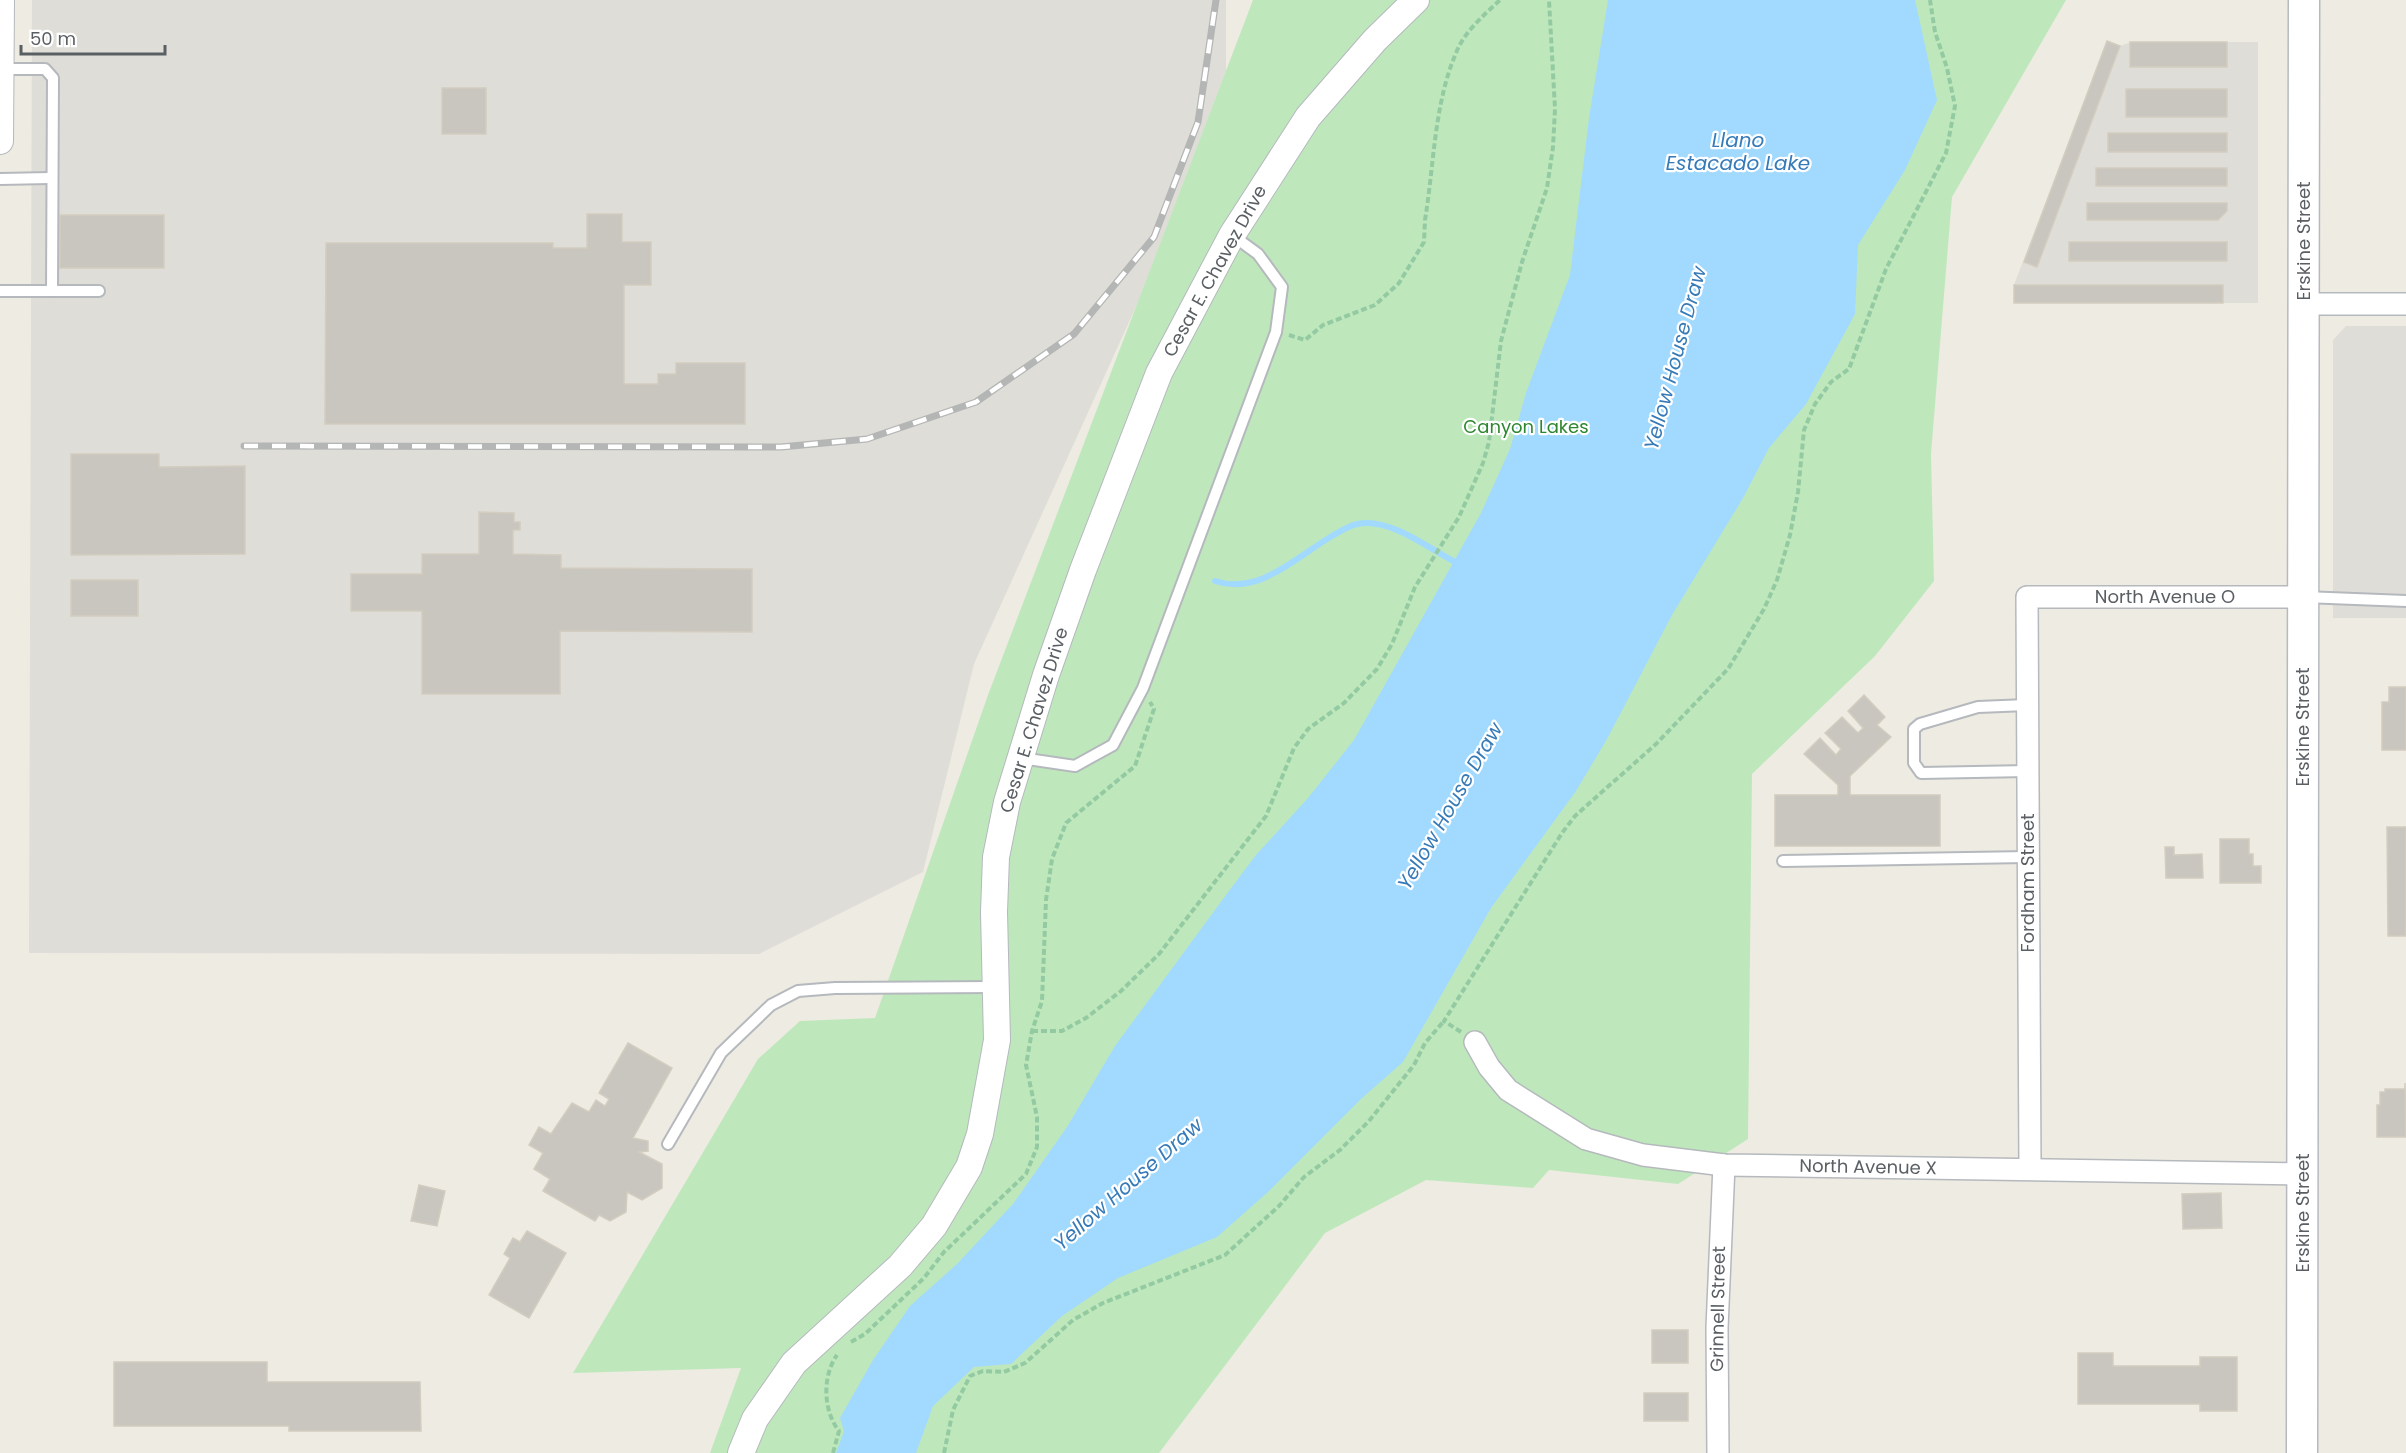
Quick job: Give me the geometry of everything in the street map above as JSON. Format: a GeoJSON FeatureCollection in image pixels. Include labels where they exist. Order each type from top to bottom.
{"type":"FeatureCollection","features":[{"type":"Feature","properties":{"kind":"main road","name":"Erskine Street"},"geometry":{"type":"LineString","coordinates":[[2302,1453],[2304,0]]}},
{"type":"Feature","properties":{"kind":"street"},"geometry":{"type":"LineString","coordinates":[[0,141],[2,0]]}},
{"type":"Feature","properties":{"kind":"street","name":"Cesar E. Chavez Drive"},"geometry":{"type":"LineString","coordinates":[[741,1453],[755,1419],[794,1363],[900,1266],[934,1226],[969,1167],[980,1134],[997,1040],[994,912],[996,857],[1007,802],[1020,758],[1083,570],[1159,374],[1232,235],[1308,117],[1375,40],[1416,0]]}},
{"type":"Feature","properties":{"kind":"street"},"geometry":{"type":"LineString","coordinates":[[2304,304],[2406,304]]}},
{"type":"Feature","properties":{"kind":"street","name":"North Avenue O"},"geometry":{"type":"LineString","coordinates":[[2027,597],[2304,597]]}},
{"type":"Feature","properties":{"kind":"street","name":"Fordham Street"},"geometry":{"type":"LineString","coordinates":[[2027,597],[2030,1169]]}},
{"type":"Feature","properties":{"kind":"street","name":"North Avenue X"},"geometry":{"type":"LineString","coordinates":[[1476,1042],[1489,1067],[1508,1090],[1586,1139],[1643,1155],[1724,1165],[2303,1174]]}},
{"type":"Feature","properties":{"kind":"street","name":"Grinnell Street"},"geometry":{"type":"LineString","coordinates":[[1718,1453],[1717,1328],[1724,1165]]}},
{"type":"Feature","properties":{"kind":"lane"},"geometry":{"type":"LineString","coordinates":[[1,69],[45,69],[53,78],[50,178],[52,291]]}},
{"type":"Feature","properties":{"kind":"lane"},"geometry":{"type":"LineString","coordinates":[[0,179],[50,178]]}},
{"type":"Feature","properties":{"kind":"lane"},"geometry":{"type":"LineString","coordinates":[[1020,758],[1075,766],[1113,745],[1143,688],[1276,332],[1282,287],[1258,254],[1232,235]]}},
{"type":"Feature","properties":{"kind":"lane"},"geometry":{"type":"LineString","coordinates":[[0,291],[99,291]]}},
{"type":"Feature","properties":{"kind":"lane"},"geometry":{"type":"LineString","coordinates":[[2304,597],[2406,601]]}},
{"type":"Feature","properties":{"kind":"lane"},"geometry":{"type":"LineString","coordinates":[[2027,705],[1978,707],[1920,724],[1914,729],[1914,763],[1922,773],[2028,771]]}},
{"type":"Feature","properties":{"kind":"lane"},"geometry":{"type":"LineString","coordinates":[[1783,861],[2028,857]]}},
{"type":"Feature","properties":{"kind":"lane"},"geometry":{"type":"LineString","coordinates":[[668,1144],[721,1053],[771,1005],[798,991],[834,988],[995,987]]}},
{"type":"Feature","properties":{"kind":"path"},"geometry":{"type":"LineString","coordinates":[[1276,332],[1305,340],[1323,325],[1375,305],[1400,283],[1424,242],[1425,220],[1446,81],[1456,51],[1479,19],[1500,0]]}},
{"type":"Feature","properties":{"kind":"path"},"geometry":{"type":"LineString","coordinates":[[1032,1031],[1062,1031],[1086,1018],[1121,991],[1159,954],[1266,816],[1294,748],[1308,729],[1344,703],[1377,669],[1392,644],[1415,587],[1459,518],[1484,463],[1489,442],[1501,341],[1522,262],[1547,188],[1553,147],[1555,109],[1549,0]]}},
{"type":"Feature","properties":{"kind":"path"},"geometry":{"type":"LineString","coordinates":[[944,1453],[954,1410],[970,1376],[983,1371],[1004,1372],[1025,1363],[1073,1320],[1103,1303],[1226,1255],[1279,1206],[1304,1177],[1340,1150],[1369,1121],[1414,1065],[1425,1043],[1444,1021],[1562,833],[1575,816],[1656,744],[1715,683],[1734,659],[1764,609],[1777,580],[1790,535],[1798,492],[1804,430],[1815,404],[1832,382],[1849,369],[1886,269],[1946,153],[1955,106],[1947,68],[1935,32],[1930,0]]}},
{"type":"Feature","properties":{"kind":"path"},"geometry":{"type":"LineString","coordinates":[[1444,1021],[1476,1042]]}},
{"type":"Feature","properties":{"kind":"shaded area"},"geometry":{"type":"Polygon","coordinates":[[[32,0],[1226,0],[1226,71],[1139,300],[974,664],[923,872],[759,954],[29,953],[32,0]]]}},
{"type":"Feature","properties":{"kind":"shaded area"},"geometry":{"type":"Polygon","coordinates":[[[2107,41],[2120,46],[2131,42],[2258,42],[2258,303],[2014,303],[2014,285],[2107,41]]]}},
{"type":"Feature","properties":{"kind":"shaded area"},"geometry":{"type":"Polygon","coordinates":[[[2346,326],[2406,326],[2406,618],[2333,618],[2333,340],[2346,326]]]}},
{"type":"Feature","properties":{"kind":"green space","name":"Canyon Lakes"},"geometry":{"type":"Polygon","coordinates":[[[1253,0],[2066,0],[1952,197],[1931,454],[1934,581],[1875,656],[1752,774],[1748,1139],[1678,1184],[1549,1170],[1533,1188],[1426,1180],[1325,1233],[1159,1453],[710,1453],[741,1368],[573,1373],[758,1059],[800,1021],[875,1018],[988,695],[1253,0]]]}},
{"type":"Feature","properties":{"kind":"water","name":"Llano Estacado Lake"},"geometry":{"type":"Polygon","coordinates":[[[1608,0],[1915,0],[1937,100],[1905,170],[1858,245],[1855,314],[1806,404],[1769,448],[1743,498],[1672,615],[1607,739],[1576,791],[1491,908],[1403,1062],[1362,1098],[1268,1192],[1217,1237],[1118,1278],[1062,1316],[1011,1364],[974,1367],[933,1406],[916,1453],[836,1453],[844,1431],[840,1418],[873,1360],[910,1306],[957,1264],[1013,1204],[1067,1127],[1115,1046],[1256,855],[1308,798],[1354,740],[1481,513],[1510,449],[1526,393],[1570,275],[1589,118],[1608,0]]]}},
{"type":"Feature","properties":{"kind":"building"},"geometry":{"type":"Polygon","coordinates":[[[2107,41],[2120,46],[2037,267],[2024,262],[2107,41]]]}},
{"type":"Feature","properties":{"kind":"building"},"geometry":{"type":"Polygon","coordinates":[[[2130,42],[2227,42],[2227,67],[2130,67],[2130,42]]]}},
{"type":"Feature","properties":{"kind":"building"},"geometry":{"type":"Polygon","coordinates":[[[442,88],[486,88],[486,134],[442,134],[442,88]]]}},
{"type":"Feature","properties":{"kind":"building"},"geometry":{"type":"Polygon","coordinates":[[[2126,89],[2227,89],[2227,117],[2126,117],[2126,89]]]}},
{"type":"Feature","properties":{"kind":"building"},"geometry":{"type":"Polygon","coordinates":[[[2108,133],[2227,133],[2227,152],[2108,152],[2108,133]]]}},
{"type":"Feature","properties":{"kind":"building"},"geometry":{"type":"Polygon","coordinates":[[[2096,168],[2227,168],[2227,186],[2096,186],[2096,168]]]}},
{"type":"Feature","properties":{"kind":"building"},"geometry":{"type":"Polygon","coordinates":[[[2087,203],[2227,203],[2227,211],[2218,220],[2087,220],[2087,203]]]}},
{"type":"Feature","properties":{"kind":"building"},"geometry":{"type":"Polygon","coordinates":[[[587,214],[622,214],[622,242],[651,242],[651,285],[624,285],[624,384],[658,384],[658,374],[676,374],[676,363],[745,363],[745,424],[325,424],[326,243],[553,243],[553,248],[587,248],[587,214]]]}},
{"type":"Feature","properties":{"kind":"building"},"geometry":{"type":"Polygon","coordinates":[[[60,215],[164,215],[164,268],[60,268],[60,215]]]}},
{"type":"Feature","properties":{"kind":"building"},"geometry":{"type":"Polygon","coordinates":[[[2069,242],[2227,242],[2227,261],[2069,261],[2069,242]]]}},
{"type":"Feature","properties":{"kind":"building"},"geometry":{"type":"Polygon","coordinates":[[[2014,285],[2223,285],[2223,303],[2014,303],[2014,285]]]}},
{"type":"Feature","properties":{"kind":"building"},"geometry":{"type":"Polygon","coordinates":[[[71,454],[159,454],[159,467],[245,466],[245,554],[71,555],[71,454]]]}},
{"type":"Feature","properties":{"kind":"building"},"geometry":{"type":"Polygon","coordinates":[[[479,512],[514,513],[514,522],[520,522],[520,530],[513,530],[513,554],[561,555],[561,568],[752,569],[752,632],[560,631],[560,694],[422,694],[422,611],[351,611],[351,574],[422,574],[422,554],[479,554],[479,512]]]}},
{"type":"Feature","properties":{"kind":"building"},"geometry":{"type":"Polygon","coordinates":[[[71,580],[138,580],[138,616],[71,616],[71,580]]]}},
{"type":"Feature","properties":{"kind":"building"},"geometry":{"type":"Polygon","coordinates":[[[2389,687],[2406,687],[2406,750],[2382,750],[2382,702],[2389,702],[2389,687]]]}},
{"type":"Feature","properties":{"kind":"building"},"geometry":{"type":"Polygon","coordinates":[[[1864,695],[1885,717],[1877,725],[1891,737],[1850,776],[1850,795],[1940,795],[1940,846],[1775,846],[1775,795],[1838,795],[1838,785],[1804,754],[1820,738],[1836,755],[1841,749],[1825,733],[1842,717],[1858,733],[1863,728],[1848,711],[1864,695]]]}},
{"type":"Feature","properties":{"kind":"building"},"geometry":{"type":"Polygon","coordinates":[[[2387,827],[2406,827],[2406,936],[2388,936],[2387,827]]]}},
{"type":"Feature","properties":{"kind":"building"},"geometry":{"type":"Polygon","coordinates":[[[2220,839],[2249,839],[2249,854],[2253,854],[2253,866],[2261,866],[2261,883],[2220,883],[2220,839]]]}},
{"type":"Feature","properties":{"kind":"building"},"geometry":{"type":"Polygon","coordinates":[[[2165,847],[2174,847],[2174,855],[2202,854],[2203,878],[2166,878],[2165,847]]]}},
{"type":"Feature","properties":{"kind":"building"},"geometry":{"type":"Polygon","coordinates":[[[628,1043],[672,1068],[633,1138],[648,1141],[648,1151],[639,1152],[662,1164],[662,1188],[642,1200],[627,1192],[626,1212],[610,1221],[599,1215],[595,1221],[543,1191],[550,1179],[534,1169],[543,1153],[529,1145],[539,1127],[551,1134],[572,1103],[589,1112],[596,1100],[605,1106],[609,1099],[599,1093],[628,1043]]]}},
{"type":"Feature","properties":{"kind":"building"},"geometry":{"type":"Polygon","coordinates":[[[2405,1083],[2406,1137],[2377,1137],[2377,1105],[2380,1105],[2380,1092],[2385,1092],[2385,1089],[2405,1089],[2405,1083]]]}},
{"type":"Feature","properties":{"kind":"building"},"geometry":{"type":"Polygon","coordinates":[[[419,1185],[445,1191],[437,1226],[411,1221],[419,1185]]]}},
{"type":"Feature","properties":{"kind":"building"},"geometry":{"type":"Polygon","coordinates":[[[2221,1193],[2222,1228],[2183,1229],[2182,1194],[2221,1193]]]}},
{"type":"Feature","properties":{"kind":"building"},"geometry":{"type":"Polygon","coordinates":[[[527,1231],[566,1253],[529,1318],[489,1295],[510,1258],[504,1254],[513,1238],[520,1242],[527,1231]]]}},
{"type":"Feature","properties":{"kind":"building"},"geometry":{"type":"Polygon","coordinates":[[[1652,1330],[1688,1330],[1688,1363],[1652,1363],[1652,1330]]]}},
{"type":"Feature","properties":{"kind":"building"},"geometry":{"type":"Polygon","coordinates":[[[2078,1353],[2113,1353],[2113,1366],[2200,1366],[2200,1357],[2237,1357],[2237,1411],[2200,1411],[2200,1404],[2078,1404],[2078,1353]]]}},
{"type":"Feature","properties":{"kind":"building"},"geometry":{"type":"Polygon","coordinates":[[[114,1362],[267,1362],[267,1382],[420,1382],[421,1431],[289,1431],[289,1426],[114,1426],[114,1362]]]}},
{"type":"Feature","properties":{"kind":"building"},"geometry":{"type":"Polygon","coordinates":[[[1644,1393],[1688,1393],[1688,1421],[1644,1421],[1644,1393]]]}},
{"type":"Feature","properties":{"kind":"waterway"},"geometry":{"type":"LineString","coordinates":[[1215,581],[1231,584],[1262,579],[1340,531],[1361,523],[1389,527],[1412,537],[1455,562]]}},
{"type":"Feature","properties":{"kind":"railway"},"geometry":{"type":"LineString","coordinates":[[244,446],[781,447],[867,439],[976,402],[1074,334],[1154,237],[1198,122],[1216,0]]}},
{"type":"Feature","properties":{"kind":"water label","name":"Yellow House Draw"},"geometry":{"type":"Point","coordinates":[1675,358]}},
{"type":"Feature","properties":{"kind":"water label","name":"Yellow House Draw"},"geometry":{"type":"Point","coordinates":[1450,806]}},
{"type":"Feature","properties":{"kind":"water label","name":"Yellow House Draw"},"geometry":{"type":"Point","coordinates":[1128,1184]}}]}
